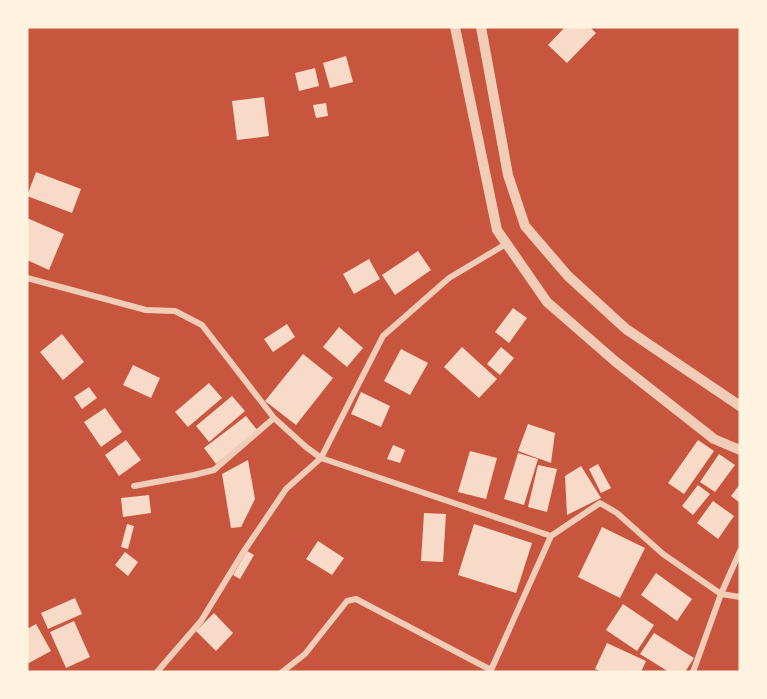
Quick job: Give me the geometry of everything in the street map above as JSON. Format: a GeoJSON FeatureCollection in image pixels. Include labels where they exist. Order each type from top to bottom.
{"type":"FeatureCollection","features":[{"type":"Feature","properties":{"kind":"street"},"geometry":{"type":"LineString","coordinates":[[455,27],[496,230],[547,302],[616,362],[714,439],[740,450]]}},
{"type":"Feature","properties":{"kind":"street"},"geometry":{"type":"LineString","coordinates":[[481,27],[508,175],[525,226],[568,276],[626,329],[740,406]]}},
{"type":"Feature","properties":{"kind":"street"},"geometry":{"type":"LineString","coordinates":[[157,672],[201,621],[242,554],[286,489],[321,458],[383,336],[449,279],[506,244]]}},
{"type":"Feature","properties":{"kind":"street"},"geometry":{"type":"LineString","coordinates":[[27,278],[146,310],[174,311],[202,325],[274,418],[321,458],[551,536]]}},
{"type":"Feature","properties":{"kind":"street"},"geometry":{"type":"LineString","coordinates":[[134,486],[214,470],[274,418]]}},
{"type":"Feature","properties":{"kind":"street"},"geometry":{"type":"LineString","coordinates":[[282,672],[305,654],[347,602],[356,599],[491,670],[551,536],[600,503],[617,513],[663,554],[721,594],[740,597]]}},
{"type":"Feature","properties":{"kind":"street"},"geometry":{"type":"LineString","coordinates":[[693,672],[721,594],[740,551]]}},
{"type":"Feature","properties":{"kind":"building"},"geometry":{"type":"Polygon","coordinates":[[[565,27],[590,27],[596,33],[567,63],[548,45],[565,27]]]}},
{"type":"Feature","properties":{"kind":"building"},"geometry":{"type":"Polygon","coordinates":[[[346,56],[353,82],[330,88],[323,63],[346,56]]]}},
{"type":"Feature","properties":{"kind":"building"},"geometry":{"type":"Polygon","coordinates":[[[315,68],[319,86],[299,91],[295,73],[315,68]]]}},
{"type":"Feature","properties":{"kind":"building"},"geometry":{"type":"Polygon","coordinates":[[[264,97],[269,136],[237,140],[232,101],[264,97]]]}},
{"type":"Feature","properties":{"kind":"building"},"geometry":{"type":"Polygon","coordinates":[[[326,103],[328,116],[316,118],[313,105],[326,103]]]}},
{"type":"Feature","properties":{"kind":"building"},"geometry":{"type":"Polygon","coordinates":[[[36,172],[81,189],[72,213],[27,196],[36,172]]]}},
{"type":"Feature","properties":{"kind":"building"},"geometry":{"type":"Polygon","coordinates":[[[27,218],[64,234],[49,270],[27,260],[27,218]]]}},
{"type":"Feature","properties":{"kind":"building"},"geometry":{"type":"Polygon","coordinates":[[[418,251],[431,270],[395,295],[382,275],[418,251]]]}},
{"type":"Feature","properties":{"kind":"building"},"geometry":{"type":"Polygon","coordinates":[[[369,259],[380,279],[354,294],[343,274],[369,259]]]}},
{"type":"Feature","properties":{"kind":"building"},"geometry":{"type":"Polygon","coordinates":[[[513,308],[527,318],[509,343],[495,332],[513,308]]]}},
{"type":"Feature","properties":{"kind":"building"},"geometry":{"type":"Polygon","coordinates":[[[287,324],[295,337],[273,352],[264,339],[287,324]]]}},
{"type":"Feature","properties":{"kind":"building"},"geometry":{"type":"Polygon","coordinates":[[[339,327],[363,348],[347,367],[323,347],[339,327]]]}},
{"type":"Feature","properties":{"kind":"building"},"geometry":{"type":"Polygon","coordinates":[[[62,334],[84,362],[63,380],[40,352],[62,334]]]}},
{"type":"Feature","properties":{"kind":"building"},"geometry":{"type":"Polygon","coordinates":[[[462,347],[497,379],[479,398],[444,367],[462,347]]]}},
{"type":"Feature","properties":{"kind":"building"},"geometry":{"type":"Polygon","coordinates":[[[501,347],[514,358],[500,375],[487,364],[501,347]]]}},
{"type":"Feature","properties":{"kind":"building"},"geometry":{"type":"Polygon","coordinates":[[[401,349],[428,363],[410,395],[384,381],[401,349]]]}},
{"type":"Feature","properties":{"kind":"building"},"geometry":{"type":"Polygon","coordinates":[[[303,354],[333,378],[296,425],[265,401],[303,354]]]}},
{"type":"Feature","properties":{"kind":"building"},"geometry":{"type":"Polygon","coordinates":[[[133,365],[160,378],[151,398],[123,385],[133,365]]]}},
{"type":"Feature","properties":{"kind":"building"},"geometry":{"type":"Polygon","coordinates":[[[209,383],[222,398],[188,427],[175,412],[209,383]]]}},
{"type":"Feature","properties":{"kind":"building"},"geometry":{"type":"Polygon","coordinates":[[[89,387],[97,398],[82,409],[74,397],[89,387]]]}},
{"type":"Feature","properties":{"kind":"building"},"geometry":{"type":"Polygon","coordinates":[[[361,392],[390,406],[381,427],[351,414],[361,392]]]}},
{"type":"Feature","properties":{"kind":"building"},"geometry":{"type":"Polygon","coordinates":[[[232,396],[245,411],[209,442],[196,426],[232,396]]]}},
{"type":"Feature","properties":{"kind":"building"},"geometry":{"type":"Polygon","coordinates":[[[105,408],[122,432],[101,447],[84,422],[105,408]]]}},
{"type":"Feature","properties":{"kind":"building"},"geometry":{"type":"Polygon","coordinates":[[[246,416],[258,431],[216,464],[204,448],[246,416]]]}},
{"type":"Feature","properties":{"kind":"building"},"geometry":{"type":"Polygon","coordinates":[[[528,424],[555,433],[551,463],[518,451],[528,424]]]}},
{"type":"Feature","properties":{"kind":"building"},"geometry":{"type":"Polygon","coordinates":[[[126,440],[141,460],[119,476],[105,455],[126,440]]]}},
{"type":"Feature","properties":{"kind":"building"},"geometry":{"type":"Polygon","coordinates":[[[698,440],[714,451],[684,494],[668,483],[698,440]]]}},
{"type":"Feature","properties":{"kind":"building"},"geometry":{"type":"Polygon","coordinates":[[[393,445],[405,450],[400,463],[387,459],[393,445]]]}},
{"type":"Feature","properties":{"kind":"building"},"geometry":{"type":"Polygon","coordinates":[[[470,451],[497,458],[486,499],[458,492],[470,451]]]}},
{"type":"Feature","properties":{"kind":"building"},"geometry":{"type":"Polygon","coordinates":[[[518,453],[538,459],[524,505],[504,499],[518,453]]]}},
{"type":"Feature","properties":{"kind":"building"},"geometry":{"type":"Polygon","coordinates":[[[719,454],[735,465],[715,492],[700,482],[719,454]]]}},
{"type":"Feature","properties":{"kind":"building"},"geometry":{"type":"Polygon","coordinates":[[[248,460],[255,499],[241,527],[231,528],[222,474],[248,460]]]}},
{"type":"Feature","properties":{"kind":"building"},"geometry":{"type":"Polygon","coordinates":[[[598,464],[611,488],[601,493],[589,469],[598,464]]]}},
{"type":"Feature","properties":{"kind":"building"},"geometry":{"type":"Polygon","coordinates":[[[538,465],[557,469],[547,512],[528,507],[538,465]]]}},
{"type":"Feature","properties":{"kind":"building"},"geometry":{"type":"Polygon","coordinates":[[[581,466],[601,498],[567,515],[565,476],[581,466]]]}},
{"type":"Feature","properties":{"kind":"building"},"geometry":{"type":"Polygon","coordinates":[[[740,484],[740,503],[731,496],[740,484]]]}},
{"type":"Feature","properties":{"kind":"building"},"geometry":{"type":"Polygon","coordinates":[[[698,485],[710,494],[693,515],[682,506],[698,485]]]}},
{"type":"Feature","properties":{"kind":"building"},"geometry":{"type":"Polygon","coordinates":[[[149,495],[151,513],[123,517],[121,498],[149,495]]]}},
{"type":"Feature","properties":{"kind":"building"},"geometry":{"type":"Polygon","coordinates":[[[713,501],[734,516],[718,539],[697,523],[713,501]]]}},
{"type":"Feature","properties":{"kind":"building"},"geometry":{"type":"Polygon","coordinates":[[[424,513],[446,514],[443,562],[421,561],[424,513]]]}},
{"type":"Feature","properties":{"kind":"building"},"geometry":{"type":"Polygon","coordinates":[[[127,524],[134,526],[128,549],[121,547],[127,524]]]}},
{"type":"Feature","properties":{"kind":"building"},"geometry":{"type":"Polygon","coordinates":[[[474,524],[532,543],[516,593],[458,575],[474,524]]]}},
{"type":"Feature","properties":{"kind":"building"},"geometry":{"type":"Polygon","coordinates":[[[602,527],[645,548],[620,598],[578,577],[602,527]]]}},
{"type":"Feature","properties":{"kind":"building"},"geometry":{"type":"Polygon","coordinates":[[[318,541],[344,558],[332,575],[306,559],[318,541]]]}},
{"type":"Feature","properties":{"kind":"building"},"geometry":{"type":"Polygon","coordinates":[[[247,551],[254,555],[240,579],[233,575],[247,551]]]}},
{"type":"Feature","properties":{"kind":"building"},"geometry":{"type":"Polygon","coordinates":[[[125,552],[138,562],[128,576],[115,565],[125,552]]]}},
{"type":"Feature","properties":{"kind":"building"},"geometry":{"type":"Polygon","coordinates":[[[656,573],[692,599],[677,621],[641,595],[656,573]]]}},
{"type":"Feature","properties":{"kind":"building"},"geometry":{"type":"Polygon","coordinates":[[[75,598],[82,614],[48,629],[41,613],[75,598]]]}},
{"type":"Feature","properties":{"kind":"building"},"geometry":{"type":"Polygon","coordinates":[[[623,604],[654,625],[637,651],[606,630],[623,604]]]}},
{"type":"Feature","properties":{"kind":"building"},"geometry":{"type":"Polygon","coordinates":[[[214,613],[233,633],[216,651],[196,631],[214,613]]]}},
{"type":"Feature","properties":{"kind":"building"},"geometry":{"type":"Polygon","coordinates":[[[74,621],[90,657],[66,668],[50,632],[74,621]]]}},
{"type":"Feature","properties":{"kind":"building"},"geometry":{"type":"Polygon","coordinates":[[[36,624],[51,651],[27,664],[27,629],[36,624]]]}},
{"type":"Feature","properties":{"kind":"building"},"geometry":{"type":"Polygon","coordinates":[[[654,633],[694,658],[685,672],[669,672],[640,654],[654,633]]]}},
{"type":"Feature","properties":{"kind":"building"},"geometry":{"type":"Polygon","coordinates":[[[607,643],[646,661],[641,672],[602,672],[595,669],[607,643]]]}}]}
